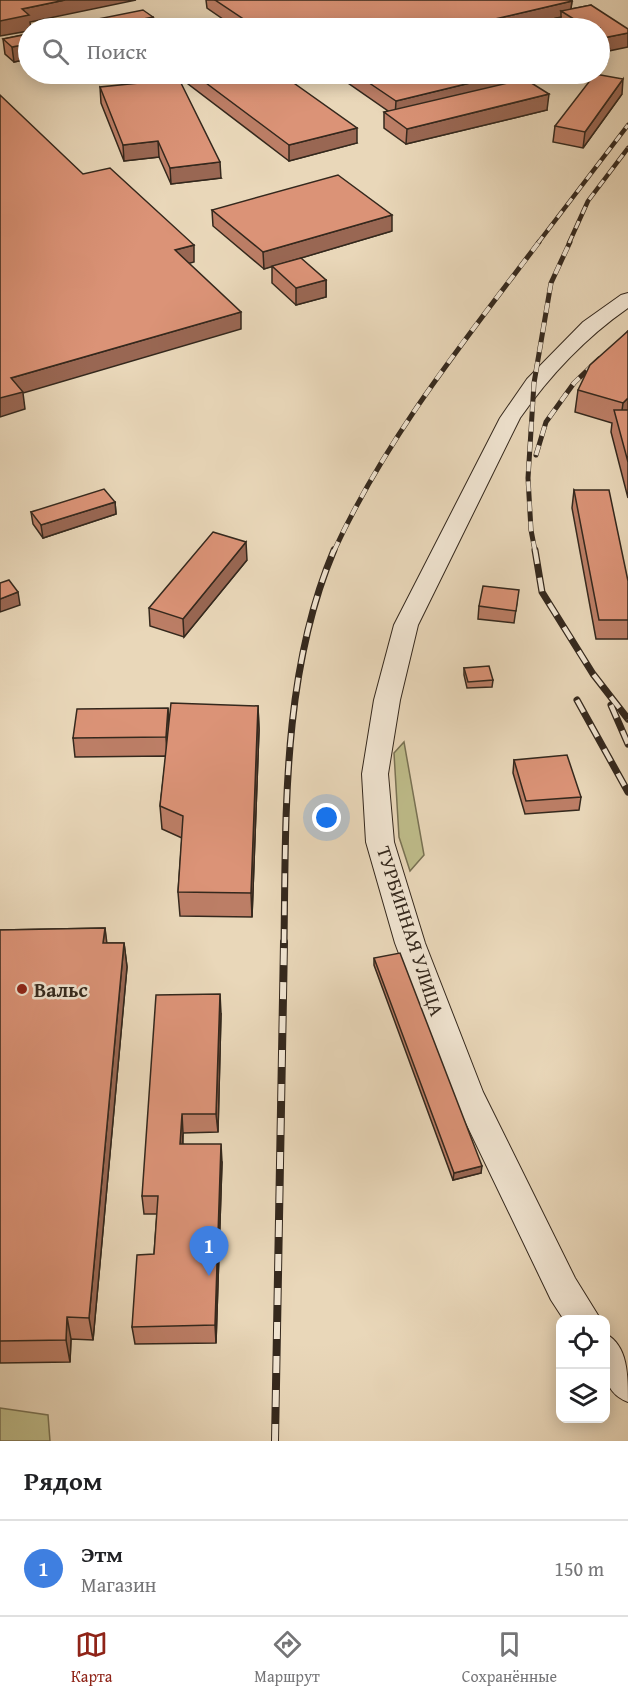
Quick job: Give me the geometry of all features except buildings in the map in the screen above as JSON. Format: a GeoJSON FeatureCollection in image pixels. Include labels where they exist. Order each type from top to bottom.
{"type":"FeatureCollection","features":[{"type":"Feature","properties":{"kind":"main road","name":"ТУРБИННАЯ УЛИЦА"},"geometry":{"type":"LineString","coordinates":[[581,1315],[563,1289],[467,1092],[418,964],[380,842],[375,774],[387,700],[406,625],[510,418],[534,383],[590,326],[628,299]]}},
{"type":"Feature","properties":{"kind":"main road"},"geometry":{"type":"LineString","coordinates":[[610,1358],[628,1385]]}},
{"type":"Feature","properties":{"kind":"shaded area"},"geometry":{"type":"Polygon","coordinates":[[[404,742],[424,855],[410,871],[399,837],[394,753],[404,742]]]}},
{"type":"Feature","properties":{"kind":"shaded area"},"geometry":{"type":"Polygon","coordinates":[[[0,1408],[48,1415],[50,1441],[0,1441],[0,1408]]]}},
{"type":"Feature","properties":{"kind":"railway"},"geometry":{"type":"LineString","coordinates":[[538,243],[628,125]]}},
{"type":"Feature","properties":{"kind":"railway"},"geometry":{"type":"LineString","coordinates":[[569,243],[588,201],[628,148]]}},
{"type":"Feature","properties":{"kind":"railway"},"geometry":{"type":"LineString","coordinates":[[334,551],[377,469],[402,430],[455,353],[539,242]]}},
{"type":"Feature","properties":{"kind":"railway"},"geometry":{"type":"LineString","coordinates":[[535,551],[531,530],[528,478],[534,383],[551,283],[570,242]]}},
{"type":"Feature","properties":{"kind":"railway"},"geometry":{"type":"LineString","coordinates":[[536,455],[546,422],[574,383],[599,359]]}},
{"type":"Feature","properties":{"kind":"railway"},"geometry":{"type":"LineString","coordinates":[[284,943],[287,794],[296,694],[317,597],[334,550]]}},
{"type":"Feature","properties":{"kind":"railway"},"geometry":{"type":"LineString","coordinates":[[535,550],[542,592],[593,674],[628,719]]}},
{"type":"Feature","properties":{"kind":"railway"},"geometry":{"type":"LineString","coordinates":[[577,700],[628,792]]}},
{"type":"Feature","properties":{"kind":"railway"},"geometry":{"type":"LineString","coordinates":[[611,705],[628,744]]}},
{"type":"Feature","properties":{"kind":"railway"},"geometry":{"type":"LineString","coordinates":[[275,1441],[284,942]]}},
{"type":"Feature","properties":{"kind":"place","name":"Вальс"},"geometry":{"type":"Point","coordinates":[22,989]}},
{"type":"Feature","properties":{"kind":"place","name":"Этм"},"geometry":{"type":"Point","coordinates":[209,1276]}}]}
